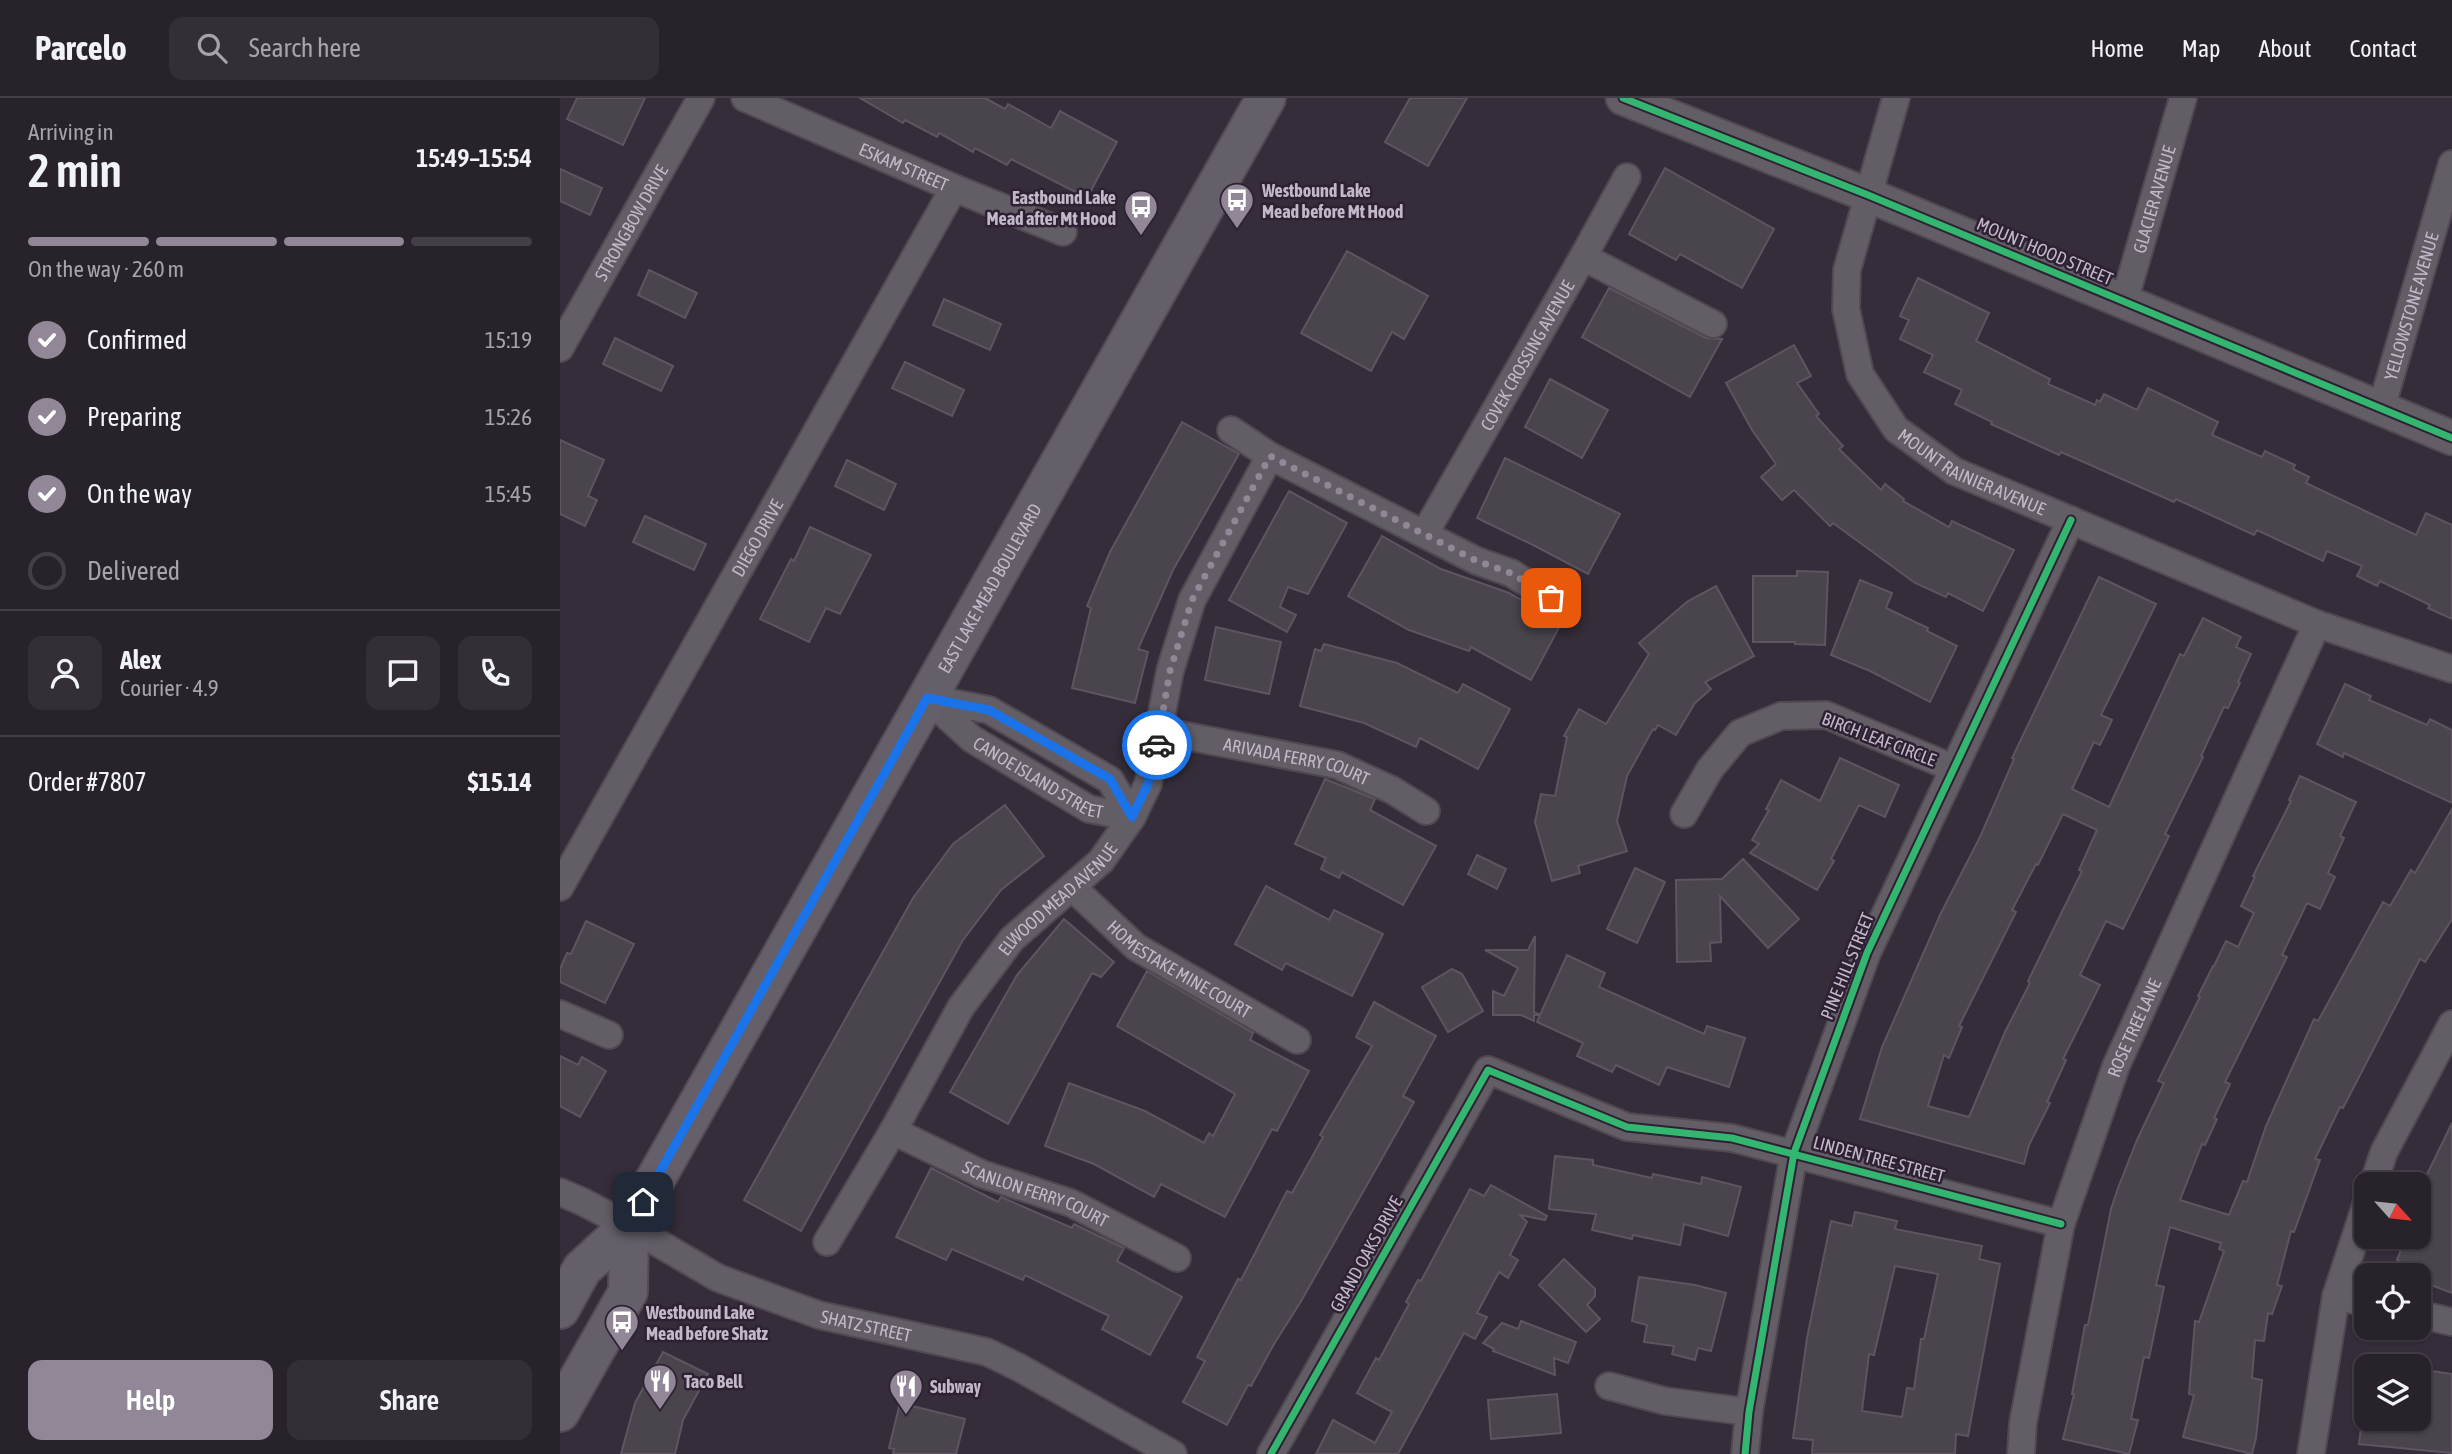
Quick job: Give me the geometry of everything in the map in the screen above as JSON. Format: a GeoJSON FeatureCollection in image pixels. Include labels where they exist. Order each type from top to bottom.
{"type":"FeatureCollection","features":[{"type":"Feature","properties":{"kind":"main road","name":"EAST LAKE MEAD BOULEVARD"},"geometry":{"type":"LineString","coordinates":[[560,1309],[582,1269],[629,1226],[1266,98]]}},
{"type":"Feature","properties":{"kind":"main road","name":"EAST LAKE MEAD BOULEVARD"},"geometry":{"type":"LineString","coordinates":[[560,1412],[628,1292],[629,1226]]}},
{"type":"Feature","properties":{"kind":"street","name":"STRONGBOW DRIVE"},"geometry":{"type":"LineString","coordinates":[[560,348],[701,98]]}},
{"type":"Feature","properties":{"kind":"street","name":"ESKAM STREET"},"geometry":{"type":"LineString","coordinates":[[745,98],[1063,232]]}},
{"type":"Feature","properties":{"kind":"street","name":"MOUNT HOOD STREET"},"geometry":{"type":"LineString","coordinates":[[1623,98],[1868,195],[2452,438]]}},
{"type":"Feature","properties":{"kind":"street","name":"MOUNT RAINIER AVENUE"},"geometry":{"type":"LineString","coordinates":[[1896,98],[1847,270],[1846,309],[1860,374],[1896,429],[1954,471],[2318,624],[2452,669]]}},
{"type":"Feature","properties":{"kind":"street","name":"GLACIER AVENUE"},"geometry":{"type":"LineString","coordinates":[[2124,302],[2183,98]]}},
{"type":"Feature","properties":{"kind":"street","name":"YELLOWSTONE AVENUE"},"geometry":{"type":"LineString","coordinates":[[2381,409],[2452,164]]}},
{"type":"Feature","properties":{"kind":"street","name":"COVEK CROSSING AVENUE"},"geometry":{"type":"LineString","coordinates":[[1425,533],[1627,177]]}},
{"type":"Feature","properties":{"kind":"street","name":"DIEGO DRIVE"},"geometry":{"type":"LineString","coordinates":[[560,887],[954,188]]}},
{"type":"Feature","properties":{"kind":"street"},"geometry":{"type":"LineString","coordinates":[[1583,257],[1713,324]]}},
{"type":"Feature","properties":{"kind":"street"},"geometry":{"type":"LineString","coordinates":[[1231,430],[1270,456],[1477,561],[1511,573],[1551,598]]}},
{"type":"Feature","properties":{"kind":"street","name":"ELWOOD MEAD AVENUE"},"geometry":{"type":"LineString","coordinates":[[827,1242],[893,1131],[961,1007],[1012,939],[1101,861],[1132,817],[1148,784],[1170,671],[1192,600],[1270,456]]}},
{"type":"Feature","properties":{"kind":"street","name":"PINE HILL STREET"},"geometry":{"type":"LineString","coordinates":[[1745,1454],[1749,1412],[1794,1153],[1867,953],[2071,520]]}},
{"type":"Feature","properties":{"kind":"street","name":"ROSE TREE LANE"},"geometry":{"type":"LineString","coordinates":[[2021,1454],[2023,1423],[2061,1223],[2116,1066],[2318,624]]}},
{"type":"Feature","properties":{"kind":"street","name":"CANOE ISLAND STREET"},"geometry":{"type":"LineString","coordinates":[[927,698],[972,739],[1089,809],[1132,817]]}},
{"type":"Feature","properties":{"kind":"street","name":"CANOE ISLAND STREET"},"geometry":{"type":"LineString","coordinates":[[927,698],[989,710],[1110,779],[1132,817]]}},
{"type":"Feature","properties":{"kind":"street","name":"BIRCH LEAF CIRCLE"},"geometry":{"type":"LineString","coordinates":[[1684,814],[1710,769],[1740,733],[1781,716],[1826,715],[1953,768]]}},
{"type":"Feature","properties":{"kind":"street","name":"ARIVADA FERRY COURT"},"geometry":{"type":"LineString","coordinates":[[1160,731],[1337,765],[1392,790],[1426,811]]}},
{"type":"Feature","properties":{"kind":"street","name":"HOMESTAKE MINE COURT"},"geometry":{"type":"LineString","coordinates":[[1072,887],[1136,947],[1297,1040]]}},
{"type":"Feature","properties":{"kind":"street"},"geometry":{"type":"LineString","coordinates":[[560,1014],[609,1035]]}},
{"type":"Feature","properties":{"kind":"street"},"geometry":{"type":"LineString","coordinates":[[2377,1172],[2384,1152],[2452,1024]]}},
{"type":"Feature","properties":{"kind":"street","name":"LINDEN TREE STREET"},"geometry":{"type":"LineString","coordinates":[[1488,1070],[1627,1127],[1732,1138],[2061,1223]]}},
{"type":"Feature","properties":{"kind":"street","name":"GRAND OAKS DRIVE"},"geometry":{"type":"LineString","coordinates":[[1271,1454],[1488,1070]]}},
{"type":"Feature","properties":{"kind":"street","name":"SCANLON FERRY COURT"},"geometry":{"type":"LineString","coordinates":[[893,1131],[982,1174],[1071,1203],[1177,1258]]}},
{"type":"Feature","properties":{"kind":"street","name":"SHATZ STREET"},"geometry":{"type":"LineString","coordinates":[[560,1192],[629,1226],[719,1278],[818,1315],[987,1352],[1020,1367],[1173,1454]]}},
{"type":"Feature","properties":{"kind":"street"},"geometry":{"type":"LineString","coordinates":[[2311,1454],[2336,1296],[2354,1241]]}},
{"type":"Feature","properties":{"kind":"street"},"geometry":{"type":"LineString","coordinates":[[2336,1296],[2354,1300]]}},
{"type":"Feature","properties":{"kind":"street"},"geometry":{"type":"LineString","coordinates":[[2431,1317],[2452,1322]]}},
{"type":"Feature","properties":{"kind":"street"},"geometry":{"type":"LineString","coordinates":[[1609,1387],[1665,1401],[1749,1412]]}},
{"type":"Feature","properties":{"kind":"building"},"geometry":{"type":"Polygon","coordinates":[[[577,98],[645,98],[623,145],[567,119],[577,98]]]}},
{"type":"Feature","properties":{"kind":"building"},"geometry":{"type":"Polygon","coordinates":[[[860,98],[985,98],[1005,109],[1008,104],[1051,128],[1060,111],[1117,142],[1087,198],[1011,159],[1007,165],[975,148],[973,152],[939,133],[937,137],[905,120],[903,123],[860,98]]]}},
{"type":"Feature","properties":{"kind":"building"},"geometry":{"type":"Polygon","coordinates":[[[1410,98],[1467,98],[1428,166],[1385,142],[1410,98]]]}},
{"type":"Feature","properties":{"kind":"building"},"geometry":{"type":"Polygon","coordinates":[[[1665,168],[1774,229],[1742,288],[1680,254],[1676,260],[1629,234],[1665,168]]]}},
{"type":"Feature","properties":{"kind":"building"},"geometry":{"type":"Polygon","coordinates":[[[560,169],[602,188],[590,215],[560,201],[560,169]]]}},
{"type":"Feature","properties":{"kind":"building"},"geometry":{"type":"Polygon","coordinates":[[[1347,251],[1428,296],[1404,339],[1392,332],[1371,371],[1301,333],[1347,251]]]}},
{"type":"Feature","properties":{"kind":"building"},"geometry":{"type":"Polygon","coordinates":[[[649,270],[697,293],[685,318],[638,295],[649,270]]]}},
{"type":"Feature","properties":{"kind":"building"},"geometry":{"type":"Polygon","coordinates":[[[1918,278],[1989,313],[1976,341],[2050,379],[2048,384],[2095,405],[2104,394],[2137,410],[2148,388],[2218,422],[2212,435],[2262,457],[2265,451],[2295,465],[2293,469],[2309,477],[2306,483],[2416,535],[2426,513],[2452,525],[2452,619],[2428,608],[2430,605],[2380,581],[2377,586],[2357,576],[2362,566],[2327,551],[2323,561],[2257,530],[2254,535],[2176,499],[2174,502],[2061,452],[2059,455],[1991,424],[1992,422],[1955,404],[1962,390],[1924,372],[1933,355],[1900,339],[1909,320],[1900,316],[1918,278]]]}},
{"type":"Feature","properties":{"kind":"building"},"geometry":{"type":"Polygon","coordinates":[[[1609,288],[1706,338],[1722,339],[1690,397],[1582,337],[1609,288]]]}},
{"type":"Feature","properties":{"kind":"building"},"geometry":{"type":"Polygon","coordinates":[[[944,299],[1001,324],[990,350],[933,325],[944,299]]]}},
{"type":"Feature","properties":{"kind":"building"},"geometry":{"type":"Polygon","coordinates":[[[615,338],[673,366],[661,391],[603,364],[615,338]]]}},
{"type":"Feature","properties":{"kind":"building"},"geometry":{"type":"Polygon","coordinates":[[[1794,345],[1811,376],[1797,383],[1819,414],[1816,416],[1843,446],[1839,449],[1881,490],[1885,484],[1904,499],[1903,501],[1949,527],[1952,521],[2014,550],[1983,611],[1948,593],[1946,597],[1915,583],[1833,523],[1830,526],[1794,490],[1782,500],[1761,477],[1776,464],[1752,430],[1726,383],[1794,345]]]}},
{"type":"Feature","properties":{"kind":"building"},"geometry":{"type":"Polygon","coordinates":[[[905,362],[964,390],[952,416],[892,388],[905,362]]]}},
{"type":"Feature","properties":{"kind":"building"},"geometry":{"type":"Polygon","coordinates":[[[1550,379],[1608,410],[1582,458],[1525,427],[1550,379]]]}},
{"type":"Feature","properties":{"kind":"building"},"geometry":{"type":"Polygon","coordinates":[[[1182,422],[1239,454],[1173,570],[1138,649],[1148,652],[1135,703],[1072,688],[1091,608],[1087,606],[1110,552],[1182,422]]]}},
{"type":"Feature","properties":{"kind":"building"},"geometry":{"type":"Polygon","coordinates":[[[560,440],[604,460],[588,496],[597,500],[585,526],[560,514],[560,440]]]}},
{"type":"Feature","properties":{"kind":"building"},"geometry":{"type":"Polygon","coordinates":[[[1505,458],[1620,514],[1588,574],[1477,518],[1505,458]]]}},
{"type":"Feature","properties":{"kind":"building"},"geometry":{"type":"Polygon","coordinates":[[[847,460],[896,484],[884,510],[835,486],[847,460]]]}},
{"type":"Feature","properties":{"kind":"building"},"geometry":{"type":"Polygon","coordinates":[[[1289,491],[1347,523],[1308,594],[1288,587],[1280,607],[1296,615],[1287,632],[1229,600],[1289,491]]]}},
{"type":"Feature","properties":{"kind":"building"},"geometry":{"type":"Polygon","coordinates":[[[645,516],[706,544],[694,570],[633,542],[645,516]]]}},
{"type":"Feature","properties":{"kind":"building"},"geometry":{"type":"Polygon","coordinates":[[[810,527],[871,555],[840,614],[826,608],[809,642],[760,619],[791,559],[794,561],[810,527]]]}},
{"type":"Feature","properties":{"kind":"building"},"geometry":{"type":"Polygon","coordinates":[[[1382,536],[1441,569],[1509,593],[1562,622],[1531,680],[1471,647],[1469,651],[1409,630],[1348,596],[1382,536]]]}},
{"type":"Feature","properties":{"kind":"building"},"geometry":{"type":"Polygon","coordinates":[[[1797,571],[1828,572],[1825,645],[1753,642],[1753,576],[1797,576],[1797,571]]]}},
{"type":"Feature","properties":{"kind":"building"},"geometry":{"type":"Polygon","coordinates":[[[2099,577],[2156,604],[2101,715],[2112,720],[2100,745],[2094,742],[2072,789],[2109,807],[2180,654],[2184,656],[2203,618],[2241,637],[2236,647],[2251,654],[2238,682],[2240,683],[2228,708],[2224,707],[2165,834],[2169,836],[2123,929],[2106,921],[2080,975],[2100,985],[2063,1059],[2066,1060],[2047,1102],[2050,1103],[2029,1145],[2024,1164],[1860,1119],[1882,1047],[1941,913],[1980,837],[2014,759],[2012,758],[2099,577]],[[2063,814],[2012,910],[2016,912],[1959,1026],[1962,1027],[1949,1058],[1944,1055],[1928,1106],[1969,1117],[2005,1032],[2030,983],[2028,981],[2082,871],[2079,870],[2097,830],[2063,814]]]}},
{"type":"Feature","properties":{"kind":"building"},"geometry":{"type":"Polygon","coordinates":[[[1860,580],[1892,593],[1886,608],[1928,628],[1927,631],[1957,646],[1930,702],[1870,671],[1831,655],[1860,580]]]}},
{"type":"Feature","properties":{"kind":"building"},"geometry":{"type":"Polygon","coordinates":[[[1716,586],[1754,656],[1705,682],[1711,689],[1695,703],[1676,735],[1658,725],[1653,729],[1627,776],[1617,821],[1627,851],[1578,866],[1580,873],[1552,881],[1535,822],[1541,794],[1555,796],[1567,737],[1564,736],[1579,709],[1606,724],[1649,654],[1639,643],[1688,601],[1716,586]]]}},
{"type":"Feature","properties":{"kind":"building"},"geometry":{"type":"Polygon","coordinates":[[[1216,627],[1281,642],[1269,694],[1205,680],[1216,627]]]}},
{"type":"Feature","properties":{"kind":"building"},"geometry":{"type":"Polygon","coordinates":[[[1324,644],[1397,663],[1458,693],[1463,684],[1510,709],[1478,769],[1420,738],[1416,747],[1364,723],[1300,706],[1315,649],[1321,651],[1324,644]]]}},
{"type":"Feature","properties":{"kind":"building"},"geometry":{"type":"Polygon","coordinates":[[[2345,684],[2371,696],[2369,700],[2427,725],[2430,719],[2452,730],[2452,803],[2344,753],[2343,757],[2317,744],[2345,684]]]}},
{"type":"Feature","properties":{"kind":"building"},"geometry":{"type":"Polygon","coordinates":[[[1840,758],[1899,785],[1885,817],[1859,805],[1831,859],[1834,861],[1817,890],[1750,853],[1759,844],[1752,840],[1769,810],[1766,809],[1781,780],[1820,801],[1840,758]]]}},
{"type":"Feature","properties":{"kind":"building"},"geometry":{"type":"Polygon","coordinates":[[[2300,776],[2356,802],[2340,836],[2344,838],[2328,873],[2335,877],[2320,909],[2307,903],[2282,955],[2287,957],[2225,1082],[2230,1084],[2214,1118],[2217,1119],[2205,1145],[2202,1144],[2180,1200],[2229,1215],[2243,1181],[2247,1182],[2266,1126],[2314,1019],[2318,1021],[2383,902],[2390,906],[2411,870],[2415,873],[2452,809],[2452,919],[2425,962],[2420,959],[2315,1159],[2320,1160],[2294,1232],[2291,1231],[2277,1285],[2282,1286],[2272,1314],[2268,1313],[2264,1341],[2255,1340],[2252,1378],[2262,1380],[2252,1454],[2183,1437],[2194,1395],[2189,1394],[2195,1321],[2199,1322],[2224,1251],[2219,1249],[2221,1243],[2170,1227],[2156,1285],[2164,1287],[2149,1358],[2144,1357],[2131,1419],[2138,1420],[2129,1454],[2063,1439],[2074,1394],[2085,1325],[2088,1325],[2111,1209],[2118,1188],[2164,1083],[2158,1081],[2200,997],[2198,996],[2226,941],[2238,947],[2254,913],[2241,906],[2291,801],[2289,800],[2300,776]]]}},
{"type":"Feature","properties":{"kind":"building"},"geometry":{"type":"Polygon","coordinates":[[[1325,779],[1375,799],[1370,810],[1436,846],[1403,905],[1342,872],[1339,878],[1321,869],[1326,858],[1295,844],[1325,779]]]}},
{"type":"Feature","properties":{"kind":"building"},"geometry":{"type":"Polygon","coordinates":[[[1005,805],[1044,856],[1001,890],[963,940],[801,1231],[744,1200],[913,898],[953,844],[1005,805]]]}},
{"type":"Feature","properties":{"kind":"building"},"geometry":{"type":"Polygon","coordinates":[[[1477,855],[1506,869],[1497,889],[1468,874],[1477,855]]]}},
{"type":"Feature","properties":{"kind":"building"},"geometry":{"type":"Polygon","coordinates":[[[1743,859],[1799,919],[1768,948],[1720,896],[1721,942],[1710,943],[1711,961],[1677,962],[1676,880],[1722,879],[1743,859]]]}},
{"type":"Feature","properties":{"kind":"building"},"geometry":{"type":"Polygon","coordinates":[[[1635,868],[1665,882],[1637,943],[1607,929],[1635,868]]]}},
{"type":"Feature","properties":{"kind":"building"},"geometry":{"type":"Polygon","coordinates":[[[1266,886],[1329,920],[1334,910],[1383,934],[1352,996],[1286,963],[1282,970],[1235,944],[1266,886]]]}},
{"type":"Feature","properties":{"kind":"building"},"geometry":{"type":"Polygon","coordinates":[[[1064,919],[1114,962],[1101,977],[1092,973],[1008,1124],[950,1092],[1017,975],[1064,919]]]}},
{"type":"Feature","properties":{"kind":"building"},"geometry":{"type":"Polygon","coordinates":[[[586,921],[634,944],[605,1003],[560,982],[560,969],[567,953],[571,954],[586,921]]]}},
{"type":"Feature","properties":{"kind":"building"},"geometry":{"type":"Polygon","coordinates":[[[1535,936],[1534,1012],[1540,1015],[1534,1015],[1534,1021],[1521,1015],[1493,1015],[1493,991],[1504,996],[1518,968],[1485,950],[1528,950],[1535,936]]]}},
{"type":"Feature","properties":{"kind":"building"},"geometry":{"type":"Polygon","coordinates":[[[1567,955],[1605,973],[1599,987],[1704,1034],[1707,1026],[1745,1038],[1729,1087],[1667,1067],[1659,1085],[1616,1065],[1612,1072],[1577,1056],[1583,1043],[1537,1022],[1567,955]]]}},
{"type":"Feature","properties":{"kind":"building"},"geometry":{"type":"Polygon","coordinates":[[[1452,969],[1462,974],[1483,1011],[1448,1032],[1422,987],[1452,969]]]}},
{"type":"Feature","properties":{"kind":"building"},"geometry":{"type":"Polygon","coordinates":[[[1147,971],[1253,1033],[1250,1040],[1309,1071],[1277,1131],[1272,1129],[1225,1217],[1161,1184],[1154,1197],[1094,1164],[1045,1146],[1069,1083],[1145,1111],[1204,1143],[1209,1133],[1213,1136],[1235,1094],[1117,1026],[1147,971]]]}},
{"type":"Feature","properties":{"kind":"building"},"geometry":{"type":"Polygon","coordinates":[[[1374,1002],[1436,1036],[1403,1096],[1414,1102],[1227,1425],[1183,1402],[1205,1361],[1197,1357],[1287,1191],[1292,1193],[1323,1137],[1320,1135],[1372,1046],[1356,1037],[1374,1002]]]}},
{"type":"Feature","properties":{"kind":"building"},"geometry":{"type":"Polygon","coordinates":[[[560,1056],[578,1065],[582,1057],[606,1071],[580,1117],[560,1106],[560,1056]]]}},
{"type":"Feature","properties":{"kind":"building"},"geometry":{"type":"Polygon","coordinates":[[[2452,1123],[2452,1293],[2431,1285],[2431,1263],[2404,1263],[2397,1260],[2401,1250],[2431,1250],[2431,1172],[2428,1172],[2452,1123]]]}},
{"type":"Feature","properties":{"kind":"building"},"geometry":{"type":"Polygon","coordinates":[[[1555,1156],[1593,1160],[1593,1165],[1652,1178],[1653,1174],[1701,1184],[1702,1177],[1741,1187],[1728,1236],[1684,1224],[1680,1245],[1633,1235],[1632,1239],[1592,1230],[1596,1214],[1549,1209],[1555,1156]]]}},
{"type":"Feature","properties":{"kind":"building"},"geometry":{"type":"Polygon","coordinates":[[[931,1168],[998,1202],[1001,1197],[1072,1228],[1074,1224],[1124,1248],[1117,1261],[1182,1297],[1150,1355],[1102,1329],[1109,1316],[1025,1275],[1023,1280],[952,1249],[946,1260],[896,1237],[931,1168]]]}},
{"type":"Feature","properties":{"kind":"building"},"geometry":{"type":"Polygon","coordinates":[[[1491,1185],[1547,1216],[1545,1220],[1520,1215],[1527,1222],[1510,1255],[1518,1260],[1508,1278],[1499,1272],[1477,1313],[1487,1317],[1475,1339],[1464,1333],[1398,1454],[1316,1454],[1333,1420],[1375,1443],[1392,1412],[1357,1393],[1376,1358],[1379,1360],[1409,1304],[1406,1302],[1418,1280],[1421,1281],[1470,1189],[1484,1196],[1491,1185]]]}},
{"type":"Feature","properties":{"kind":"building"},"geometry":{"type":"Polygon","coordinates":[[[1855,1212],[1897,1221],[1895,1229],[1982,1246],[1979,1259],[2000,1264],[1968,1436],[1956,1434],[1955,1454],[1812,1454],[1813,1440],[1793,1438],[1807,1338],[1831,1221],[1852,1226],[1855,1212]],[[1895,1266],[1874,1355],[1869,1354],[1862,1411],[1902,1417],[1907,1388],[1914,1389],[1921,1339],[1924,1339],[1938,1274],[1895,1266]]]}},
{"type":"Feature","properties":{"kind":"building"},"geometry":{"type":"Polygon","coordinates":[[[1564,1259],[1595,1289],[1595,1296],[1587,1305],[1600,1319],[1586,1332],[1539,1285],[1564,1259]]]}},
{"type":"Feature","properties":{"kind":"building"},"geometry":{"type":"Polygon","coordinates":[[[1639,1277],[1695,1285],[1726,1293],[1711,1351],[1698,1348],[1695,1360],[1672,1354],[1674,1346],[1644,1342],[1647,1325],[1632,1321],[1639,1277]]]}},
{"type":"Feature","properties":{"kind":"building"},"geometry":{"type":"Polygon","coordinates":[[[1521,1321],[1576,1342],[1568,1363],[1554,1358],[1555,1375],[1493,1351],[1494,1349],[1483,1343],[1502,1323],[1518,1329],[1521,1321]]]}},
{"type":"Feature","properties":{"kind":"building","name":"Taco Bell"},"geometry":{"type":"Polygon","coordinates":[[[663,1352],[708,1374],[683,1420],[675,1454],[621,1454],[635,1403],[663,1352]]]}},
{"type":"Feature","properties":{"kind":"building"},"geometry":{"type":"Polygon","coordinates":[[[2431,1371],[2452,1374],[2452,1453],[2359,1444],[2361,1431],[2431,1431],[2431,1371]]]}},
{"type":"Feature","properties":{"kind":"building"},"geometry":{"type":"Polygon","coordinates":[[[1557,1394],[1561,1433],[1491,1439],[1488,1400],[1557,1394]]]}},
{"type":"Feature","properties":{"kind":"building"},"geometry":{"type":"Polygon","coordinates":[[[900,1403],[965,1419],[956,1454],[893,1454],[894,1449],[889,1448],[900,1403]]]}},
{"type":"Feature","properties":{"kind":"cycle path"},"geometry":{"type":"LineString","coordinates":[[1623,98],[1868,195],[2452,438]]}},
{"type":"Feature","properties":{"kind":"cycle path"},"geometry":{"type":"LineString","coordinates":[[1745,1454],[1749,1412],[1794,1153],[1867,953],[2071,520]]}},
{"type":"Feature","properties":{"kind":"cycle path"},"geometry":{"type":"LineString","coordinates":[[1271,1454],[1488,1070],[1627,1127],[1732,1138],[2061,1224]]}},
{"type":"Feature","properties":{"kind":"way so far"},"geometry":{"type":"LineString","coordinates":[[1157,745],[1170,671],[1192,600],[1270,456],[1477,561],[1511,573],[1551,598]]}},
{"type":"Feature","properties":{"kind":"place","name":"Westbound Lake Mead before Mt Hood"},"geometry":{"type":"Point","coordinates":[1237,230]}},
{"type":"Feature","properties":{"kind":"place","name":"Eastbound Lake Mead after Mt Hood"},"geometry":{"type":"Point","coordinates":[1141,237]}},
{"type":"Feature","properties":{"kind":"place","name":"Westbound Lake Mead before Shatz"},"geometry":{"type":"Point","coordinates":[622,1352]}},
{"type":"Feature","properties":{"kind":"place","name":"Taco Bell"},"geometry":{"type":"Point","coordinates":[660,1411]}},
{"type":"Feature","properties":{"kind":"place","name":"Subway"},"geometry":{"type":"Point","coordinates":[906,1416]}},
{"type":"Feature","properties":{"kind":"route"},"geometry":{"type":"LineString","coordinates":[[643,1202],[927,698],[989,710],[1110,779],[1132,817],[1148,784],[1157,745]]}}]}
